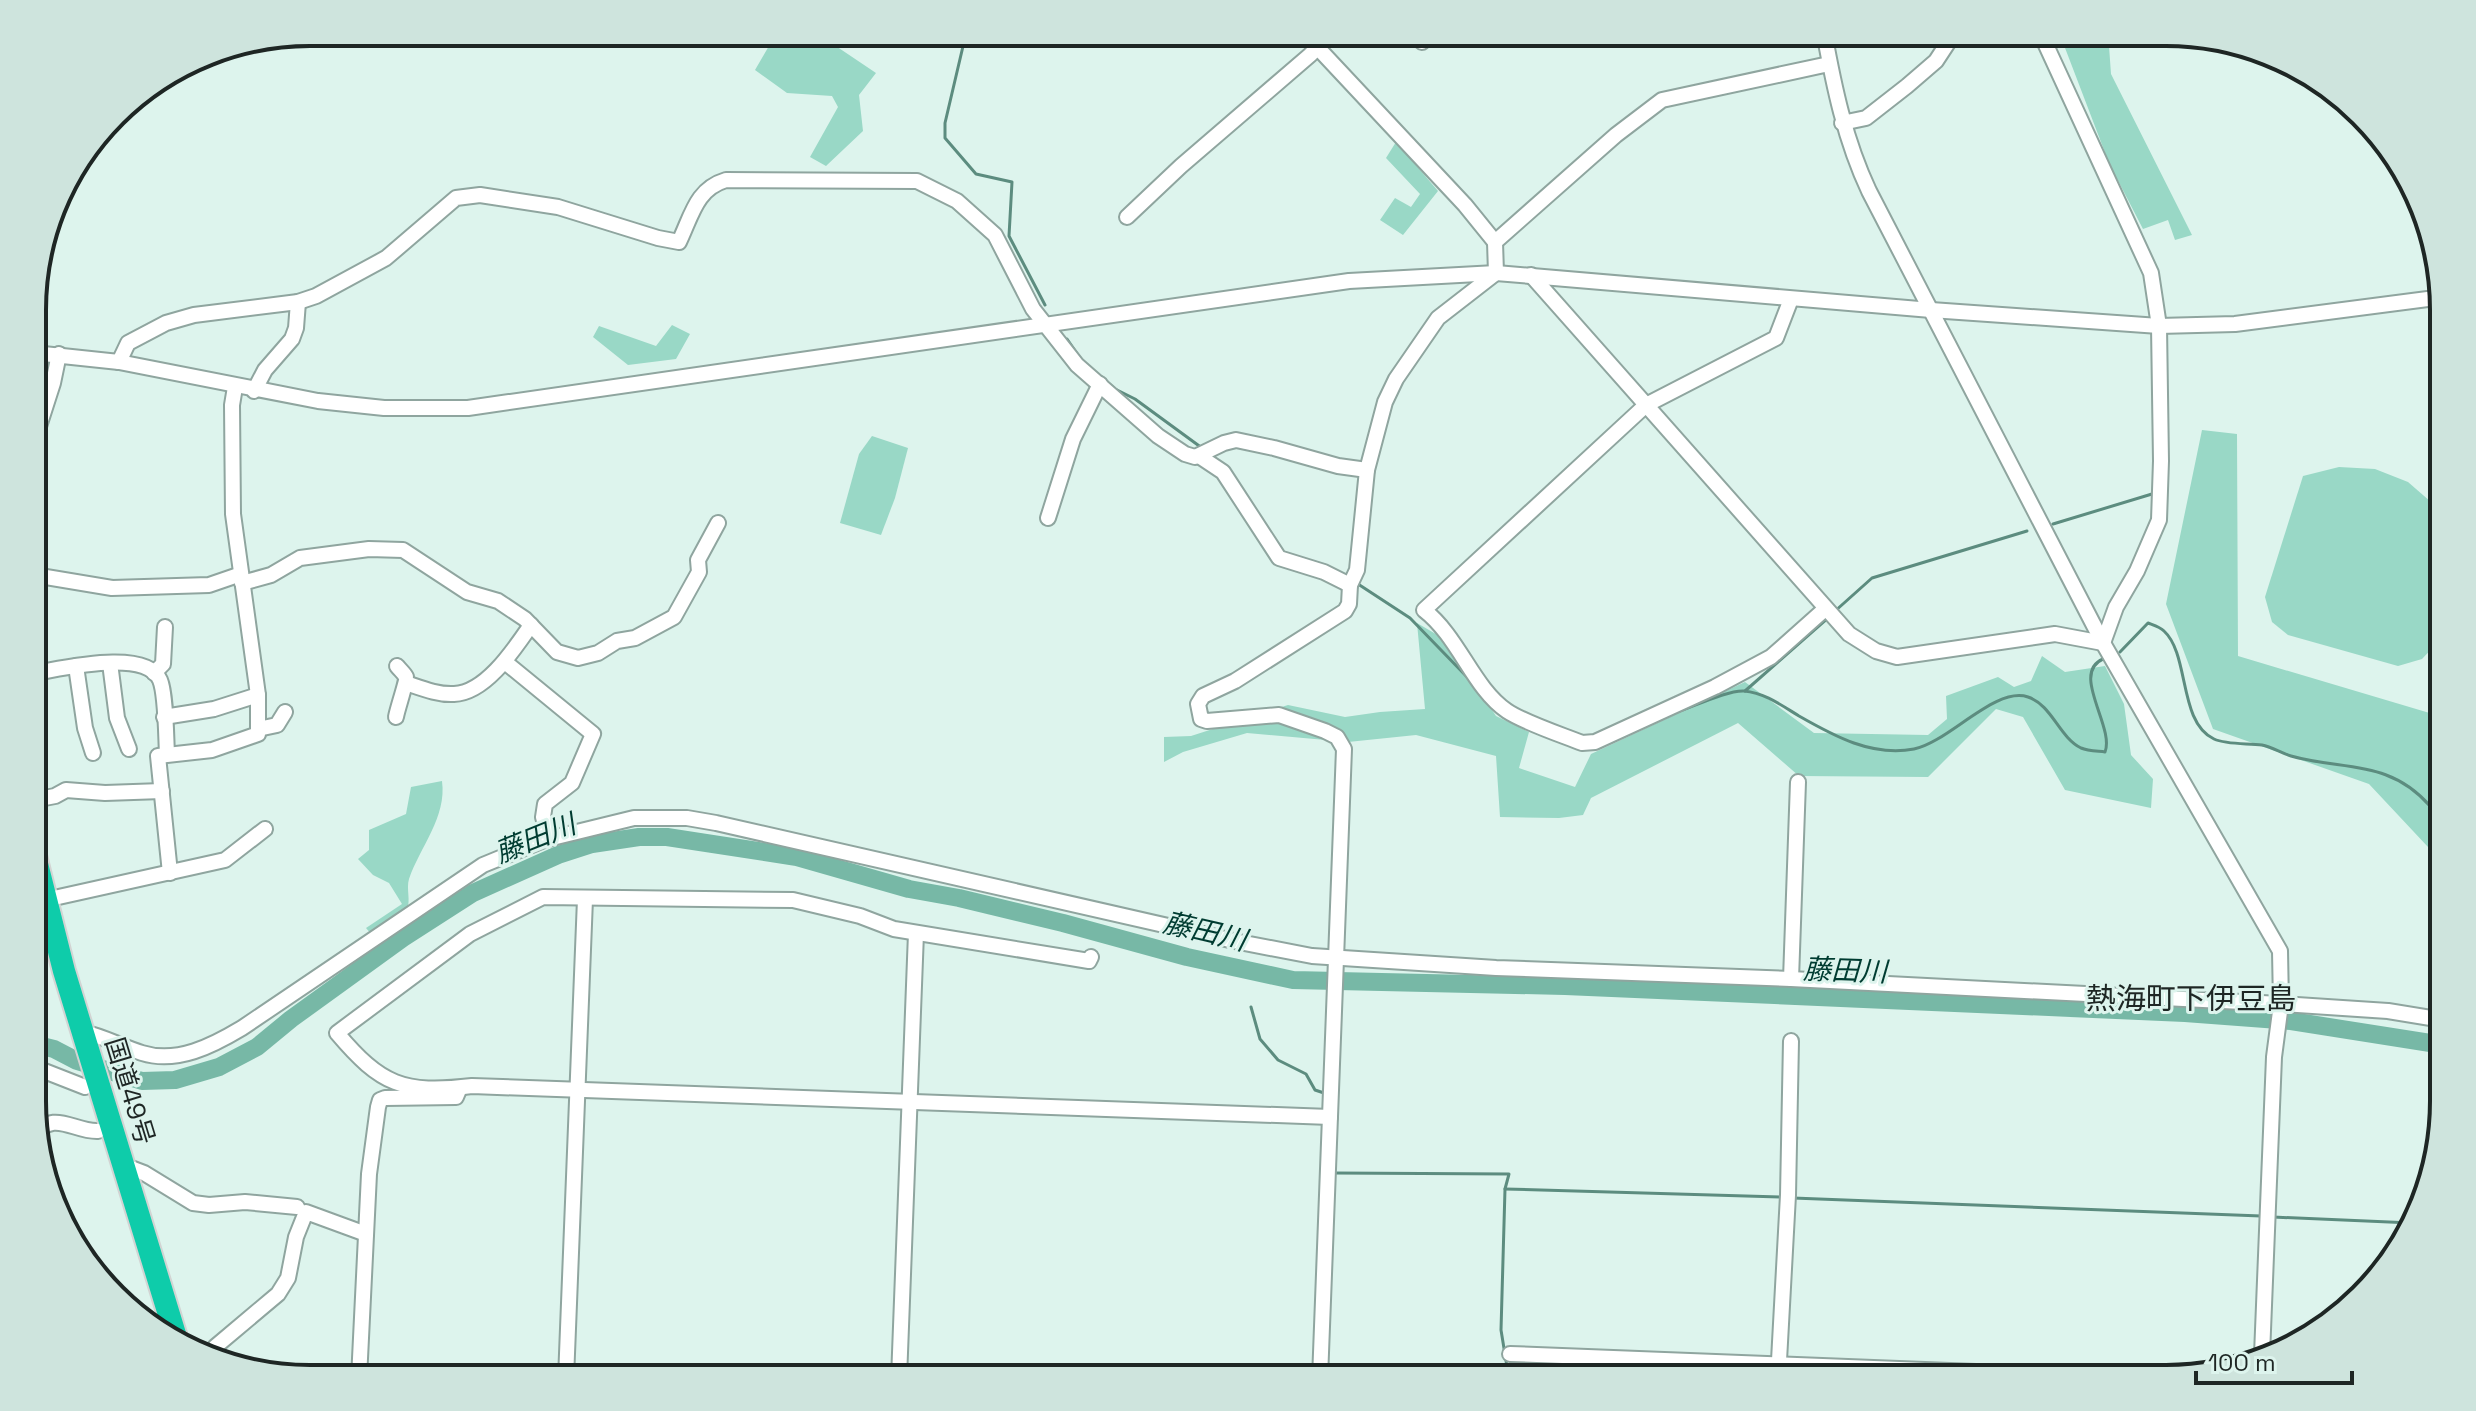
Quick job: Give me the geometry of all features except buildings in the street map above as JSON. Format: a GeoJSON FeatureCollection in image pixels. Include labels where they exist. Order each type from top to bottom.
{"type":"FeatureCollection","features":[{"type":"Feature","properties":{"kind":"highway","name":"国道49号"},"geometry":{"type":"LineString","coordinates":[[46,927],[78,1033],[98,1131],[152,1313]]}},
{"type":"Feature","properties":{"kind":"highway","name":"国道49号"},"geometry":{"type":"LineString","coordinates":[[90,1086],[123,1165],[173,1327]]}},
{"type":"Feature","properties":{"kind":"street"},"geometry":{"type":"LineString","coordinates":[[1826,46],[1842,123],[1859,171],[2103,643],[2280,951],[2281,1004],[2274,1057],[2262,1347]]}},
{"type":"Feature","properties":{"kind":"street"},"geometry":{"type":"LineString","coordinates":[[1842,123],[1866,118],[1936,61],[1946,46]]}},
{"type":"Feature","properties":{"kind":"street"},"geometry":{"type":"LineString","coordinates":[[2046,46],[2151,273],[2159,326],[2159,520],[2137,571],[2116,607],[2103,643]]}},
{"type":"Feature","properties":{"kind":"street"},"geometry":{"type":"LineString","coordinates":[[1127,217],[1316,47],[1465,205],[1495,242],[1496,273]]}},
{"type":"Feature","properties":{"kind":"street"},"geometry":{"type":"LineString","coordinates":[[1495,242],[1616,135],[1662,100],[1829,64]]}},
{"type":"Feature","properties":{"kind":"street"},"geometry":{"type":"LineString","coordinates":[[119,362],[128,343],[166,323],[194,315],[298,302],[316,296],[386,258],[456,198],[480,195],[558,207],[679,242],[709,185],[726,180],[917,181],[957,201],[984,222],[995,235],[1033,309],[1077,365],[1158,436],[1189,457],[1199,456],[1236,440],[1338,466],[1367,470]]}},
{"type":"Feature","properties":{"kind":"street"},"geometry":{"type":"LineString","coordinates":[[46,353],[119,362],[254,391],[384,408],[468,408],[1349,281],[1496,273],[1791,299],[2159,326],[2235,324],[2429,299]]}},
{"type":"Feature","properties":{"kind":"street"},"geometry":{"type":"LineString","coordinates":[[1321,1364],[1344,749],[1337,737],[1279,715],[1207,721],[1201,719],[1198,708],[1203,696],[1245,675],[1341,615],[1349,604],[1350,585],[1357,570],[1367,470],[1385,402],[1396,379],[1438,318],[1496,273]]}},
{"type":"Feature","properties":{"kind":"street"},"geometry":{"type":"LineString","coordinates":[[1531,275],[1849,634],[1876,651],[1897,657],[2055,634],[2103,643]]}},
{"type":"Feature","properties":{"kind":"street"},"geometry":{"type":"LineString","coordinates":[[1791,299],[1776,338],[1646,405],[1424,610],[1447,632],[1485,688],[1507,711],[1562,741],[1582,743],[1595,742],[1715,687],[1771,657],[1825,609]]}},
{"type":"Feature","properties":{"kind":"street"},"geometry":{"type":"LineString","coordinates":[[254,391],[265,370],[292,339],[298,302]]}},
{"type":"Feature","properties":{"kind":"street"},"geometry":{"type":"LineString","coordinates":[[46,405],[59,354]]}},
{"type":"Feature","properties":{"kind":"street"},"geometry":{"type":"LineString","coordinates":[[1048,518],[1073,439],[1100,384]]}},
{"type":"Feature","properties":{"kind":"street"},"geometry":{"type":"LineString","coordinates":[[170,873],[158,756],[212,750],[258,734],[258,695],[233,514],[232,405],[235,387]]}},
{"type":"Feature","properties":{"kind":"street"},"geometry":{"type":"LineString","coordinates":[[1199,456],[1223,472],[1279,558],[1324,572],[1350,585]]}},
{"type":"Feature","properties":{"kind":"street"},"geometry":{"type":"LineString","coordinates":[[46,577],[112,588],[209,585],[271,575],[300,558],[369,549],[403,550],[467,592],[498,601],[531,625],[557,652],[578,658],[598,653],[617,641],[635,638],[674,617],[699,572],[698,560],[718,523]]}},
{"type":"Feature","properties":{"kind":"street"},"geometry":{"type":"LineString","coordinates":[[406,683],[437,693],[462,693],[505,662],[531,625]]}},
{"type":"Feature","properties":{"kind":"street"},"geometry":{"type":"LineString","coordinates":[[154,673],[163,664],[165,627]]}},
{"type":"Feature","properties":{"kind":"street"},"geometry":{"type":"LineString","coordinates":[[505,662],[593,734],[572,783],[545,804],[543,817],[549,838]]}},
{"type":"Feature","properties":{"kind":"street"},"geometry":{"type":"LineString","coordinates":[[110,663],[117,718],[129,749]]}},
{"type":"Feature","properties":{"kind":"street"},"geometry":{"type":"LineString","coordinates":[[46,671],[110,663],[150,668],[160,679],[167,754]]}},
{"type":"Feature","properties":{"kind":"street"},"geometry":{"type":"LineString","coordinates":[[76,666],[85,728],[93,753]]}},
{"type":"Feature","properties":{"kind":"street"},"geometry":{"type":"LineString","coordinates":[[396,717],[406,683],[406,677],[397,666]]}},
{"type":"Feature","properties":{"kind":"street"},"geometry":{"type":"LineString","coordinates":[[164,717],[214,709],[258,695]]}},
{"type":"Feature","properties":{"kind":"street"},"geometry":{"type":"LineString","coordinates":[[258,729],[277,725],[285,712]]}},
{"type":"Feature","properties":{"kind":"street"},"geometry":{"type":"LineString","coordinates":[[1791,979],[1798,782]]}},
{"type":"Feature","properties":{"kind":"street"},"geometry":{"type":"LineString","coordinates":[[46,798],[66,790],[105,793],[162,791]]}},
{"type":"Feature","properties":{"kind":"street"},"geometry":{"type":"LineString","coordinates":[[78,1033],[155,1056],[186,1054],[203,1049],[242,1028],[483,865],[549,838],[634,818],[687,818],[1312,956],[1496,968],[1791,979],[2281,1004],[2388,1011],[2429,1018]]}},
{"type":"Feature","properties":{"kind":"street"},"geometry":{"type":"LineString","coordinates":[[46,905],[225,860],[265,829]]}},
{"type":"Feature","properties":{"kind":"street"},"geometry":{"type":"LineString","coordinates":[[1091,957],[1089,961],[916,933],[793,900],[543,897],[470,934],[337,1033],[359,1059],[398,1086],[1330,1117]]}},
{"type":"Feature","properties":{"kind":"street"},"geometry":{"type":"LineString","coordinates":[[567,1365],[585,899]]}},
{"type":"Feature","properties":{"kind":"street"},"geometry":{"type":"LineString","coordinates":[[900,1365],[916,933]]}},
{"type":"Feature","properties":{"kind":"street"},"geometry":{"type":"LineString","coordinates":[[1778,1364],[1788,1195],[1791,1041]]}},
{"type":"Feature","properties":{"kind":"street"},"geometry":{"type":"LineString","coordinates":[[46,1071],[90,1086]]}},
{"type":"Feature","properties":{"kind":"street"},"geometry":{"type":"LineString","coordinates":[[360,1365],[369,1174],[380,1100],[456,1097],[460,1088]]}},
{"type":"Feature","properties":{"kind":"street"},"geometry":{"type":"LineString","coordinates":[[47,1124],[65,1123],[87,1131],[98,1131]]}},
{"type":"Feature","properties":{"kind":"street"},"geometry":{"type":"LineString","coordinates":[[123,1165],[144,1173],[193,1203],[245,1202],[297,1207]]}},
{"type":"Feature","properties":{"kind":"street"},"geometry":{"type":"LineString","coordinates":[[215,1347],[278,1294],[288,1278],[296,1237],[306,1212],[366,1234]]}},
{"type":"Feature","properties":{"kind":"street"},"geometry":{"type":"LineString","coordinates":[[1510,1354],[1663,1364]]}},
{"type":"Feature","properties":{"kind":"green space"},"geometry":{"type":"Polygon","coordinates":[[[2064,46],[2109,46],[2111,74],[2192,235],[2175,240],[2168,220],[2143,229],[2109,163],[2064,46]]]}},
{"type":"Feature","properties":{"kind":"green space"},"geometry":{"type":"Polygon","coordinates":[[[768,47],[837,47],[876,73],[859,95],[863,131],[826,166],[810,157],[838,107],[832,96],[787,93],[755,70],[768,47]]]}},
{"type":"Feature","properties":{"kind":"green space"},"geometry":{"type":"Polygon","coordinates":[[[1396,142],[1438,191],[1403,235],[1380,220],[1395,198],[1411,207],[1420,194],[1386,158],[1396,142]]]}},
{"type":"Feature","properties":{"kind":"green space"},"geometry":{"type":"Polygon","coordinates":[[[672,325],[690,334],[676,359],[628,365],[593,337],[599,326],[656,346],[672,325]]]}},
{"type":"Feature","properties":{"kind":"green space"},"geometry":{"type":"Polygon","coordinates":[[[2202,430],[2237,434],[2238,656],[2429,713],[2429,848],[2369,784],[2213,729],[2166,604],[2202,430]]]}},
{"type":"Feature","properties":{"kind":"green space"},"geometry":{"type":"Polygon","coordinates":[[[872,436],[908,448],[895,498],[881,535],[840,523],[859,454],[872,436]]]}},
{"type":"Feature","properties":{"kind":"green space"},"geometry":{"type":"Polygon","coordinates":[[[2339,467],[2375,469],[2408,482],[2429,500],[2429,652],[2422,659],[2398,666],[2288,635],[2272,622],[2265,597],[2303,476],[2339,467]]]}},
{"type":"Feature","properties":{"kind":"green space"},"geometry":{"type":"Polygon","coordinates":[[[1417,623],[1446,640],[1496,716],[1529,732],[1519,768],[1575,787],[1591,754],[1745,682],[1814,733],[1928,735],[1947,719],[1946,696],[1998,677],[2014,687],[2031,681],[2042,656],[2065,672],[2105,666],[2124,704],[2131,755],[2153,779],[2151,808],[2065,790],[2023,717],[1996,709],[1928,777],[1799,776],[1738,723],[1591,798],[1583,815],[1559,818],[1500,817],[1496,756],[1416,735],[1348,742],[1247,733],[1183,752],[1164,762],[1164,737],[1191,736],[1288,705],[1345,717],[1425,709],[1417,623]]]}},
{"type":"Feature","properties":{"kind":"green space"},"geometry":{"type":"Polygon","coordinates":[[[442,781],[437,819],[409,879],[407,910],[372,935],[366,928],[402,904],[389,883],[373,875],[358,859],[369,850],[369,830],[406,814],[411,787],[442,781]]]}},
{"type":"Feature","properties":{"kind":"waterway"},"geometry":{"type":"LineString","coordinates":[[963,47],[945,123],[945,138],[976,174],[1012,182],[1009,236],[1045,305]]}},
{"type":"Feature","properties":{"kind":"waterway"},"geometry":{"type":"LineString","coordinates":[[1067,339],[1078,355]]}},
{"type":"Feature","properties":{"kind":"waterway"},"geometry":{"type":"LineString","coordinates":[[1088,366],[1115,389],[1135,399],[1202,448]]}},
{"type":"Feature","properties":{"kind":"waterway"},"geometry":{"type":"LineString","coordinates":[[2053,524],[2152,494]]}},
{"type":"Feature","properties":{"kind":"waterway"},"geometry":{"type":"LineString","coordinates":[[1834,612],[1872,578],[2027,531]]}},
{"type":"Feature","properties":{"kind":"waterway"},"geometry":{"type":"LineString","coordinates":[[1358,584],[1410,618],[1470,680]]}},
{"type":"Feature","properties":{"kind":"waterway"},"geometry":{"type":"LineString","coordinates":[[1745,691],[1829,617]]}},
{"type":"Feature","properties":{"kind":"waterway"},"geometry":{"type":"LineString","coordinates":[[2120,652],[2148,623],[2158,627],[2172,642],[2178,656],[2195,718],[2214,739],[2262,745],[2311,761],[2382,773],[2398,780],[2429,805]]}},
{"type":"Feature","properties":{"kind":"waterway"},"geometry":{"type":"LineString","coordinates":[[1674,713],[1728,693],[1752,692],[1854,743],[1898,751],[1928,744],[2001,700],[2015,696],[2028,697],[2050,714],[2073,743],[2081,748],[2105,752],[2104,729],[2091,676],[2094,666],[2103,659]]}},
{"type":"Feature","properties":{"kind":"waterway","name":"藤田川"},"geometry":{"type":"LineString","coordinates":[[46,1047],[77,1061],[142,1081],[175,1080],[219,1067],[257,1047],[403,938],[473,893],[558,855],[592,844],[639,837],[667,837],[797,857],[909,889],[959,898],[1187,957],[1293,980],[1565,986],[2185,1013],[2291,1021],[2429,1043]]}},
{"type":"Feature","properties":{"kind":"waterway"},"geometry":{"type":"LineString","coordinates":[[1251,1007],[1260,1039],[1278,1060],[1306,1074],[1315,1090],[1324,1093]]}},
{"type":"Feature","properties":{"kind":"waterway"},"geometry":{"type":"LineString","coordinates":[[1334,1173],[1509,1174],[1505,1189],[1501,1330],[1507,1364]]}},
{"type":"Feature","properties":{"kind":"waterway"},"geometry":{"type":"LineString","coordinates":[[1505,1189],[1782,1197]]}},
{"type":"Feature","properties":{"kind":"waterway"},"geometry":{"type":"LineString","coordinates":[[1793,1198],[2261,1216]]}},
{"type":"Feature","properties":{"kind":"waterway"},"geometry":{"type":"LineString","coordinates":[[2273,1217],[2401,1223]]}},
{"type":"Feature","properties":{"kind":"district","name":"熱海町下伊豆島"},"geometry":{"type":"Point","coordinates":[2191,999]}}]}
